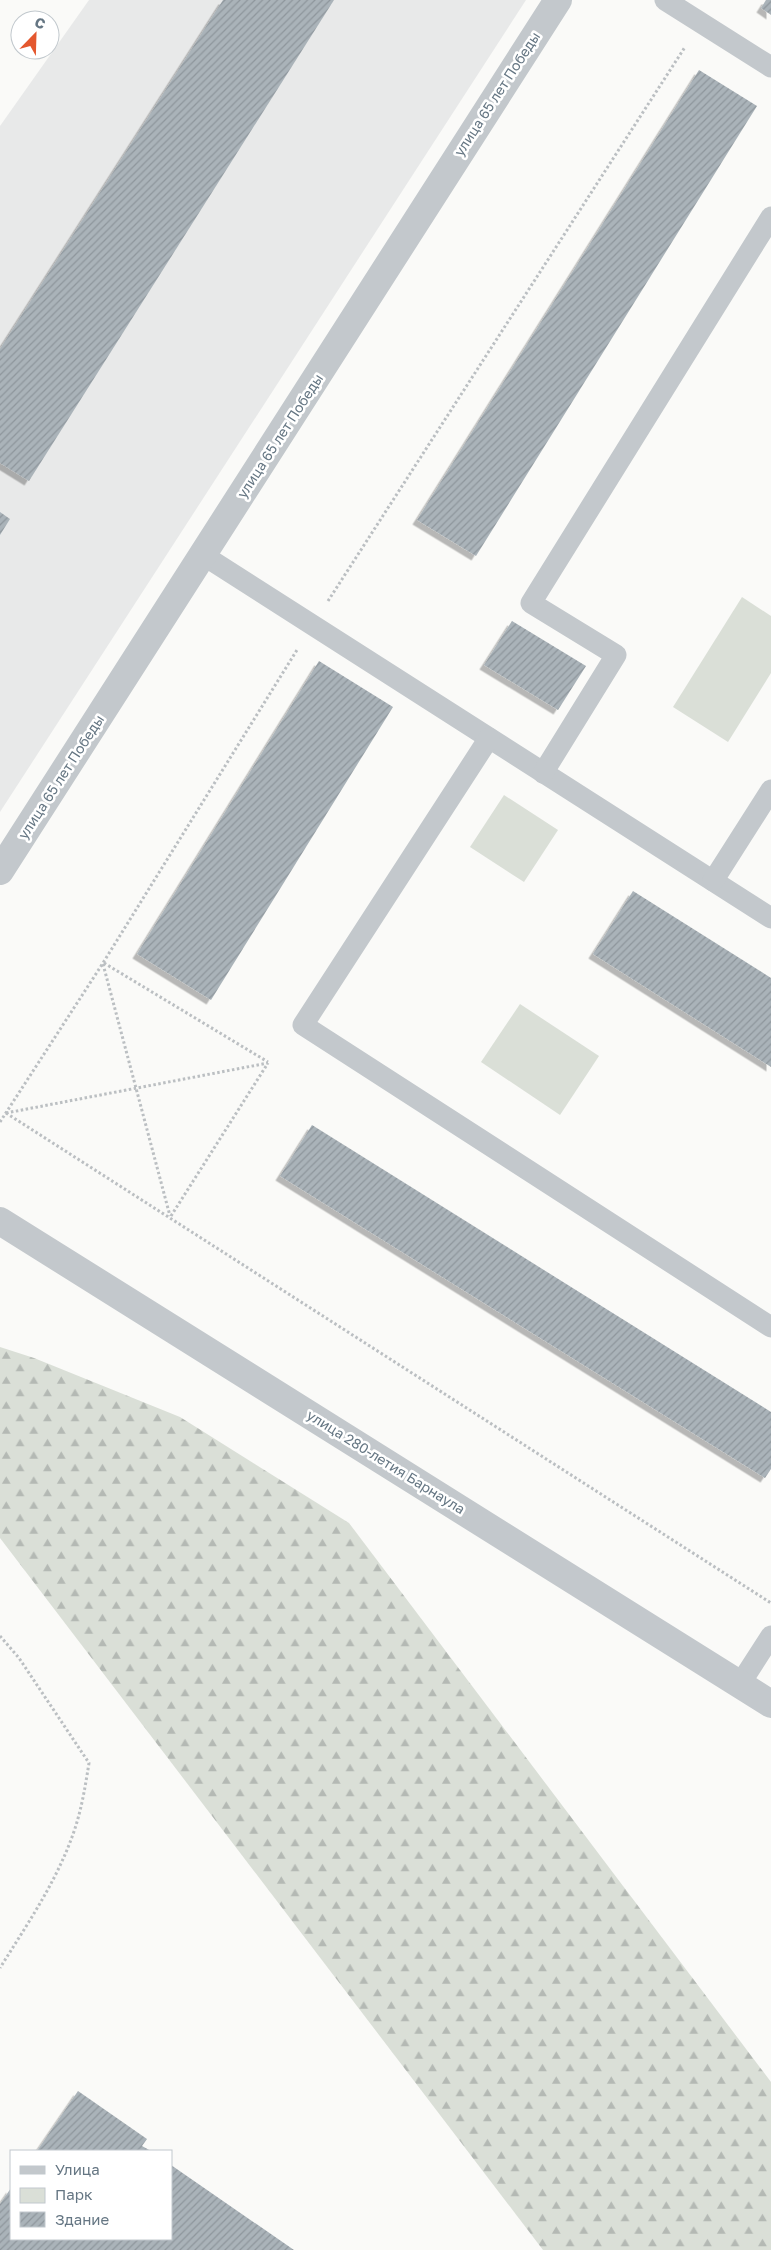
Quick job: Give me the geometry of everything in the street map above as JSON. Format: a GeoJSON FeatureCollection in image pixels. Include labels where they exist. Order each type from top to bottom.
{"type":"FeatureCollection","features":[{"type":"Feature","properties":{"kind":"street","name":"улица 65 лет Победы"},"geometry":{"type":"LineString","coordinates":[[0,871],[558,0]]}},
{"type":"Feature","properties":{"kind":"street","name":"улица 280-летия Барнаула"},"geometry":{"type":"LineString","coordinates":[[0,1221],[771,1704]]}},
{"type":"Feature","properties":{"kind":"lane"},"geometry":{"type":"LineString","coordinates":[[665,0],[771,67]]}},
{"type":"Feature","properties":{"kind":"lane"},"geometry":{"type":"LineString","coordinates":[[543,773],[616,656],[531,603],[771,217]]}},
{"type":"Feature","properties":{"kind":"lane"},"geometry":{"type":"LineString","coordinates":[[203,555],[771,918]]}},
{"type":"Feature","properties":{"kind":"lane"},"geometry":{"type":"LineString","coordinates":[[490,738],[303,1025],[771,1327]]}},
{"type":"Feature","properties":{"kind":"lane"},"geometry":{"type":"LineString","coordinates":[[713,881],[771,790]]}},
{"type":"Feature","properties":{"kind":"lane"},"geometry":{"type":"LineString","coordinates":[[740,1684],[771,1636]]}},
{"type":"Feature","properties":{"kind":"path"},"geometry":{"type":"LineString","coordinates":[[0,1122],[103,963],[313,625],[701,22]]}},
{"type":"Feature","properties":{"kind":"path"},"geometry":{"type":"LineString","coordinates":[[103,963],[268,1063]]}},
{"type":"Feature","properties":{"kind":"path"},"geometry":{"type":"LineString","coordinates":[[103,963],[170,1217]]}},
{"type":"Feature","properties":{"kind":"path"},"geometry":{"type":"LineString","coordinates":[[6,1113],[268,1063]]}},
{"type":"Feature","properties":{"kind":"path"},"geometry":{"type":"LineString","coordinates":[[170,1217],[268,1063]]}},
{"type":"Feature","properties":{"kind":"path"},"geometry":{"type":"LineString","coordinates":[[6,1113],[771,1603]]}},
{"type":"Feature","properties":{"kind":"path"},"geometry":{"type":"LineString","coordinates":[[0,1636],[19,1658],[89,1763],[82,1803],[72,1838],[46,1892],[0,1968]]}},
{"type":"Feature","properties":{"kind":"shaded area"},"geometry":{"type":"Polygon","coordinates":[[[89,0],[526,0],[0,812],[0,126],[47,60],[60,60],[60,41],[89,0]]]}},
{"type":"Feature","properties":{"kind":"green space"},"geometry":{"type":"Polygon","coordinates":[[[742,597],[771,616],[771,673],[728,742],[673,707],[742,597]]]}},
{"type":"Feature","properties":{"kind":"green space"},"geometry":{"type":"Polygon","coordinates":[[[504,795],[558,830],[524,882],[470,847],[504,795]]]}},
{"type":"Feature","properties":{"kind":"green space"},"geometry":{"type":"Polygon","coordinates":[[[520,1004],[599,1056],[560,1115],[481,1062],[520,1004]]]}},
{"type":"Feature","properties":{"kind":"green space"},"geometry":{"type":"Polygon","coordinates":[[[0,1347],[34,1358],[180,1417],[349,1523],[771,2082],[771,2250],[543,2250],[0,1538],[0,1347]]]}},
{"type":"Feature","properties":{"kind":"building"},"geometry":{"type":"Polygon","coordinates":[[[223,0],[334,0],[29,481],[0,463],[0,349],[223,0]]]}},
{"type":"Feature","properties":{"kind":"building"},"geometry":{"type":"Polygon","coordinates":[[[766,0],[771,0],[771,15],[761,8],[766,0]]]}},
{"type":"Feature","properties":{"kind":"building"},"geometry":{"type":"Polygon","coordinates":[[[699,70],[757,106],[476,556],[417,520],[699,70]]]}},
{"type":"Feature","properties":{"kind":"building"},"geometry":{"type":"Polygon","coordinates":[[[0,512],[10,519],[0,535],[0,512]]]}},
{"type":"Feature","properties":{"kind":"building"},"geometry":{"type":"Polygon","coordinates":[[[512,621],[586,666],[558,710],[484,665],[512,621]]]}},
{"type":"Feature","properties":{"kind":"building"},"geometry":{"type":"Polygon","coordinates":[[[319,661],[393,707],[211,1000],[137,954],[319,661]]]}},
{"type":"Feature","properties":{"kind":"building"},"geometry":{"type":"Polygon","coordinates":[[[633,891],[771,978],[771,1067],[593,954],[633,891]]]}},
{"type":"Feature","properties":{"kind":"building"},"geometry":{"type":"Polygon","coordinates":[[[312,1125],[771,1412],[771,1469],[765,1478],[280,1176],[312,1125]]]}},
{"type":"Feature","properties":{"kind":"building"},"geometry":{"type":"Polygon","coordinates":[[[78,2091],[147,2139],[142,2146],[149,2150],[38,2150],[78,2091]]]}},
{"type":"Feature","properties":{"kind":"building"},"geometry":{"type":"Polygon","coordinates":[[[172,2166],[294,2250],[0,2250],[0,2204],[10,2189],[10,2240],[172,2240],[172,2166]]]}}]}
